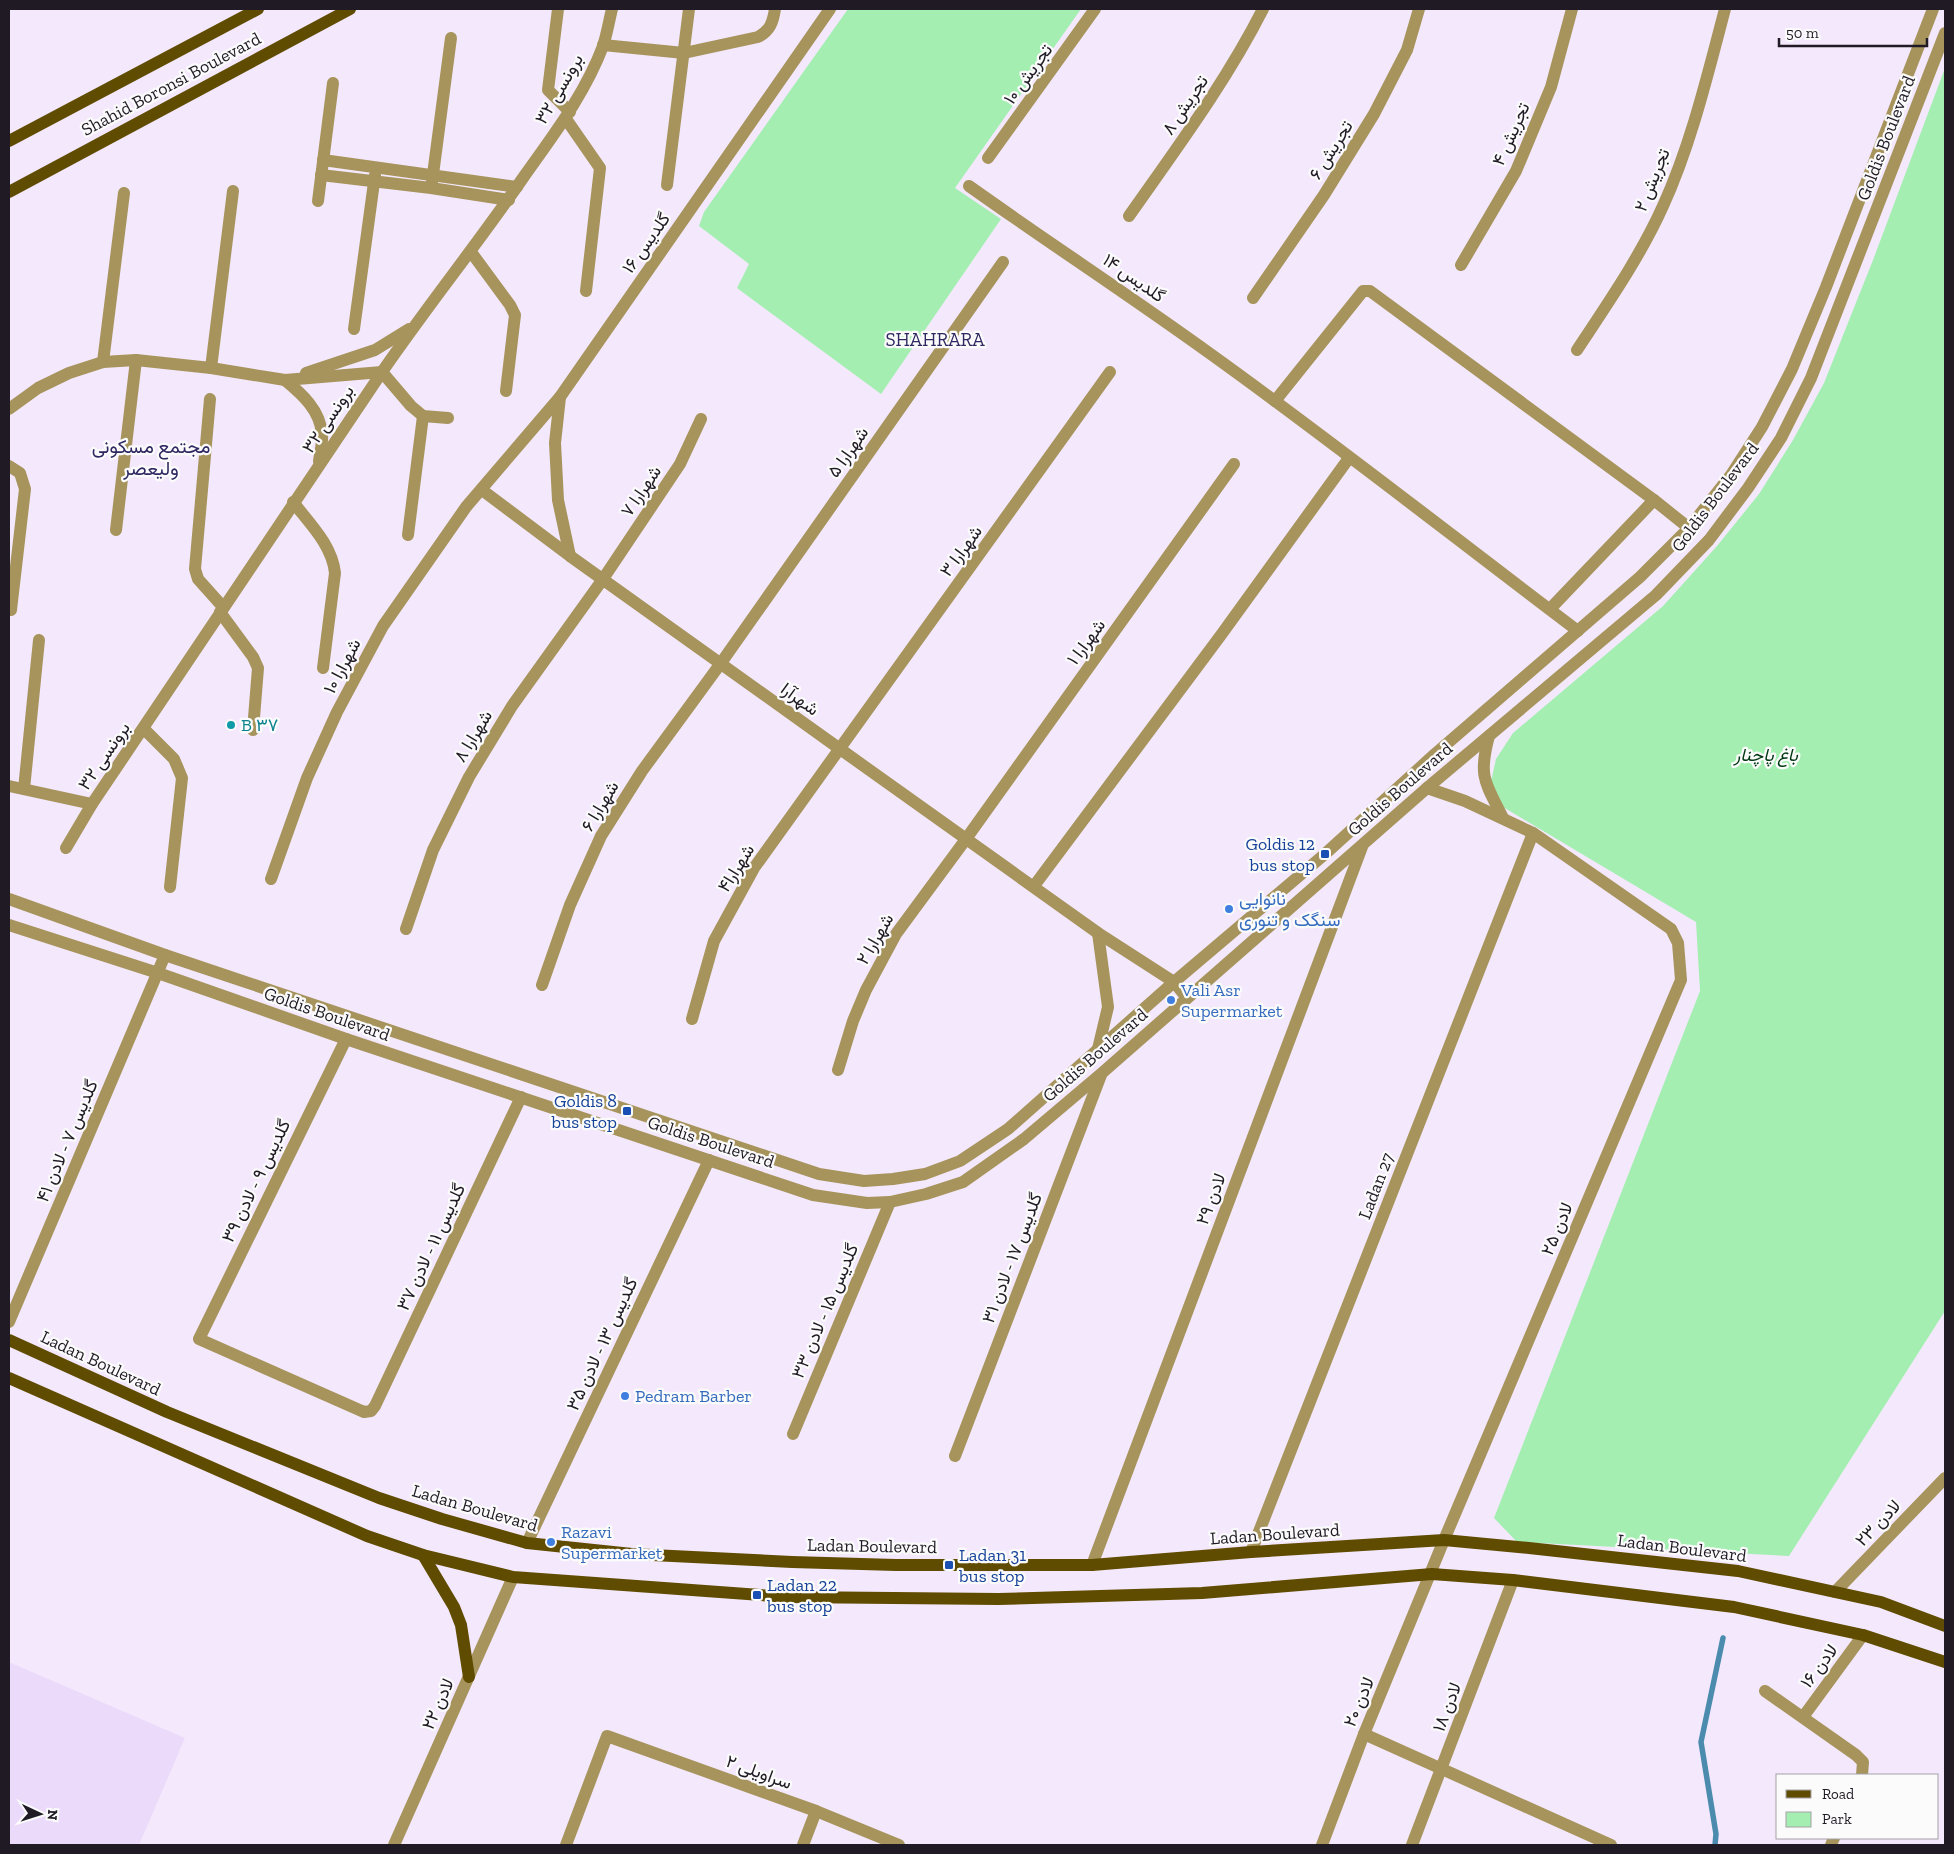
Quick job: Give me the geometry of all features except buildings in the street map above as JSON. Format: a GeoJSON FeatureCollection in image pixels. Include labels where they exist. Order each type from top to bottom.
{"type":"FeatureCollection","features":[{"type":"Feature","properties":{"kind":"main road","name":"Shahid Boronsi Boulevard"},"geometry":{"type":"LineString","coordinates":[[9,141],[258,9]]}},
{"type":"Feature","properties":{"kind":"main road","name":"Shahid Boronsi Boulevard"},"geometry":{"type":"LineString","coordinates":[[9,192],[350,9]]}},
{"type":"Feature","properties":{"kind":"main road","name":"Ladan Boulevard"},"geometry":{"type":"LineString","coordinates":[[9,1340],[167,1412],[379,1498],[442,1519],[527,1543],[632,1554],[792,1562],[896,1565],[1092,1565],[1251,1552],[1444,1540],[1738,1571],[1880,1602],[1945,1626]]}},
{"type":"Feature","properties":{"kind":"main road"},"geometry":{"type":"LineString","coordinates":[[9,1378],[367,1536],[423,1555],[513,1577],[787,1597],[999,1599],[1202,1593],[1432,1574],[1513,1580],[1734,1607],[1864,1635],[1945,1662]]}},
{"type":"Feature","properties":{"kind":"main road"},"geometry":{"type":"LineString","coordinates":[[423,1555],[454,1606],[461,1625],[469,1677]]}},
{"type":"Feature","properties":{"kind":"street"},"geometry":{"type":"LineString","coordinates":[[558,9],[548,90],[568,116],[600,168],[586,291]]}},
{"type":"Feature","properties":{"kind":"street","name":"برونسی ۳۲"},"geometry":{"type":"LineString","coordinates":[[66,848],[92,804],[144,729],[221,609],[413,326],[471,252],[568,116],[584,87],[603,45],[612,9]]}},
{"type":"Feature","properties":{"kind":"street"},"geometry":{"type":"LineString","coordinates":[[667,185],[689,9]]}},
{"type":"Feature","properties":{"kind":"street"},"geometry":{"type":"LineString","coordinates":[[603,45],[684,54],[765,34],[773,22],[775,9]]}},
{"type":"Feature","properties":{"kind":"street","name":"گلدیس ۱۶"},"geometry":{"type":"LineString","coordinates":[[482,490],[560,397],[830,9]]}},
{"type":"Feature","properties":{"kind":"street","name":"تجریش ۱۰"},"geometry":{"type":"LineString","coordinates":[[988,158],[1095,9]]}},
{"type":"Feature","properties":{"kind":"street","name":"تجریش ۸"},"geometry":{"type":"LineString","coordinates":[[1129,216],[1197,119],[1246,43],[1263,9]]}},
{"type":"Feature","properties":{"kind":"street","name":"تجریش ۶"},"geometry":{"type":"LineString","coordinates":[[1253,298],[1324,195],[1374,114],[1407,50],[1419,9]]}},
{"type":"Feature","properties":{"kind":"street","name":"تجریش ۴"},"geometry":{"type":"LineString","coordinates":[[1460,265],[1516,171],[1551,87],[1572,9]]}},
{"type":"Feature","properties":{"kind":"street","name":"تجریش ۲"},"geometry":{"type":"LineString","coordinates":[[1577,350],[1628,272],[1664,205],[1687,142],[1725,9]]}},
{"type":"Feature","properties":{"kind":"street","name":"Goldis Boulevard"},"geometry":{"type":"LineString","coordinates":[[9,899],[165,955],[819,1174],[864,1181],[893,1179],[925,1174],[960,1161],[1008,1129],[1174,982],[1325,854],[1435,754],[1640,577],[1689,528],[1731,475],[1762,427],[1792,369],[1830,278],[1933,9]]}},
{"type":"Feature","properties":{"kind":"street","name":"Goldis Boulevard"},"geometry":{"type":"LineString","coordinates":[[9,925],[813,1195],[867,1203],[890,1202],[926,1194],[963,1182],[1024,1139],[1102,1073],[1427,788],[1656,595],[1709,540],[1748,488],[1781,438],[1812,378],[1945,32]]}},
{"type":"Feature","properties":{"kind":"street"},"geometry":{"type":"LineString","coordinates":[[432,182],[451,38]]}},
{"type":"Feature","properties":{"kind":"street"},"geometry":{"type":"LineString","coordinates":[[318,201],[333,83]]}},
{"type":"Feature","properties":{"kind":"street"},"geometry":{"type":"LineString","coordinates":[[323,160],[376,168],[508,200]]}},
{"type":"Feature","properties":{"kind":"street"},"geometry":{"type":"LineString","coordinates":[[354,329],[376,168]]}},
{"type":"Feature","properties":{"kind":"street"},"geometry":{"type":"LineString","coordinates":[[321,175],[374,182],[432,182],[517,187]]}},
{"type":"Feature","properties":{"kind":"street","name":"گلدیس ۱۴"},"geometry":{"type":"LineString","coordinates":[[969,186],[1027,227],[1092,269],[1275,401],[1578,631]]}},
{"type":"Feature","properties":{"kind":"street"},"geometry":{"type":"LineString","coordinates":[[211,368],[233,191]]}},
{"type":"Feature","properties":{"kind":"street"},"geometry":{"type":"LineString","coordinates":[[103,362],[124,193]]}},
{"type":"Feature","properties":{"kind":"street"},"geometry":{"type":"LineString","coordinates":[[471,252],[510,305],[515,315],[506,391]]}},
{"type":"Feature","properties":{"kind":"street","name":"شهرارا ۵"},"geometry":{"type":"LineString","coordinates":[[721,663],[1003,262]]}},
{"type":"Feature","properties":{"kind":"street"},"geometry":{"type":"LineString","coordinates":[[1275,401],[1363,291],[1370,291],[1654,500],[1689,528]]}},
{"type":"Feature","properties":{"kind":"street"},"geometry":{"type":"LineString","coordinates":[[285,380],[375,350],[413,326]]}},
{"type":"Feature","properties":{"kind":"street"},"geometry":{"type":"LineString","coordinates":[[116,530],[136,360]]}},
{"type":"Feature","properties":{"kind":"street"},"geometry":{"type":"LineString","coordinates":[[9,409],[38,388],[69,373],[103,362],[136,360],[211,368],[285,380],[382,372],[411,406],[423,416],[448,418]]}},
{"type":"Feature","properties":{"kind":"street","name":"شهرارا ۳"},"geometry":{"type":"LineString","coordinates":[[840,750],[1110,372]]}},
{"type":"Feature","properties":{"kind":"street"},"geometry":{"type":"LineString","coordinates":[[285,380],[302,394],[316,413],[323,434],[318,466]]}},
{"type":"Feature","properties":{"kind":"street"},"geometry":{"type":"LineString","coordinates":[[560,397],[555,443],[558,500],[570,556]]}},
{"type":"Feature","properties":{"kind":"street"},"geometry":{"type":"LineString","coordinates":[[210,398],[195,569],[198,579],[254,656],[258,668],[253,730]]}},
{"type":"Feature","properties":{"kind":"street"},"geometry":{"type":"LineString","coordinates":[[408,536],[423,416]]}},
{"type":"Feature","properties":{"kind":"street","name":"شهرارا ۷"},"geometry":{"type":"LineString","coordinates":[[602,579],[680,464],[701,419]]}},
{"type":"Feature","properties":{"kind":"street"},"geometry":{"type":"LineString","coordinates":[[1034,886],[1221,635],[1349,458]]}},
{"type":"Feature","properties":{"kind":"street","name":"شهرارا ۱"},"geometry":{"type":"LineString","coordinates":[[966,839],[1234,464]]}},
{"type":"Feature","properties":{"kind":"street"},"geometry":{"type":"LineString","coordinates":[[9,466],[20,473],[25,489],[12,610]]}},
{"type":"Feature","properties":{"kind":"street","name":"شهرآرا"},"geometry":{"type":"LineString","coordinates":[[482,490],[570,556],[840,750],[1098,933],[1174,982],[1187,998]]}},
{"type":"Feature","properties":{"kind":"street","name":"شهرارا ۱۰"},"geometry":{"type":"LineString","coordinates":[[272,879],[306,778],[337,712],[383,626],[466,507],[482,490]]}},
{"type":"Feature","properties":{"kind":"street"},"geometry":{"type":"LineString","coordinates":[[1550,610],[1654,500]]}},
{"type":"Feature","properties":{"kind":"street"},"geometry":{"type":"LineString","coordinates":[[293,502],[326,544],[334,559],[335,573],[323,668]]}},
{"type":"Feature","properties":{"kind":"street","name":"شهرارا ۸"},"geometry":{"type":"LineString","coordinates":[[406,929],[433,850],[469,776],[512,706],[602,579]]}},
{"type":"Feature","properties":{"kind":"street"},"geometry":{"type":"LineString","coordinates":[[24,789],[39,640]]}},
{"type":"Feature","properties":{"kind":"street","name":"شهرارا ۶"},"geometry":{"type":"LineString","coordinates":[[542,985],[570,904],[601,836],[642,771],[721,663]]}},
{"type":"Feature","properties":{"kind":"street"},"geometry":{"type":"LineString","coordinates":[[144,729],[174,759],[182,778],[170,887]]}},
{"type":"Feature","properties":{"kind":"street"},"geometry":{"type":"LineString","coordinates":[[1489,736],[1483,758],[1484,782],[1503,818]]}},
{"type":"Feature","properties":{"kind":"street","name":"شهرارا۴"},"geometry":{"type":"LineString","coordinates":[[692,1019],[714,941],[754,868],[840,750]]}},
{"type":"Feature","properties":{"kind":"street"},"geometry":{"type":"LineString","coordinates":[[9,786],[92,804]]}},
{"type":"Feature","properties":{"kind":"street"},"geometry":{"type":"LineString","coordinates":[[1427,788],[1464,801],[1533,833]]}},
{"type":"Feature","properties":{"kind":"street","name":"لادن ۲۵"},"geometry":{"type":"LineString","coordinates":[[1432,1574],[1444,1540],[1682,980],[1678,943],[1671,929],[1533,833]]}},
{"type":"Feature","properties":{"kind":"street","name":"Ladan 27"},"geometry":{"type":"LineString","coordinates":[[1251,1552],[1533,833]]}},
{"type":"Feature","properties":{"kind":"street","name":"شهرارا ۲"},"geometry":{"type":"LineString","coordinates":[[838,1070],[866,990],[896,934],[966,839]]}},
{"type":"Feature","properties":{"kind":"street","name":"لادن ۲۹"},"geometry":{"type":"LineString","coordinates":[[1092,1565],[1362,845]]}},
{"type":"Feature","properties":{"kind":"street"},"geometry":{"type":"LineString","coordinates":[[1098,933],[1108,1007],[1098,1049]]}},
{"type":"Feature","properties":{"kind":"street","name":"گلدیس ۷ - لادن ۴۱"},"geometry":{"type":"LineString","coordinates":[[9,1322],[165,955]]}},
{"type":"Feature","properties":{"kind":"street","name":"گلدیس ۹ - لادن ۳۹"},"geometry":{"type":"LineString","coordinates":[[346,1039],[199,1339],[364,1412],[371,1411]]}},
{"type":"Feature","properties":{"kind":"street","name":"گلدیس ۱۷ - لادن ۳۱"},"geometry":{"type":"LineString","coordinates":[[955,1456],[1102,1073]]}},
{"type":"Feature","properties":{"kind":"street","name":"گلدیس ۱۱ - لادن ۳۷"},"geometry":{"type":"LineString","coordinates":[[371,1411],[521,1097]]}},
{"type":"Feature","properties":{"kind":"street","name":"گلدیس ۱۳ - لادن ۳۵"},"geometry":{"type":"LineString","coordinates":[[527,1543],[709,1160]]}},
{"type":"Feature","properties":{"kind":"street","name":"گلدیس ۱۵ - لادن ۳۳"},"geometry":{"type":"LineString","coordinates":[[792,1434],[890,1202]]}},
{"type":"Feature","properties":{"kind":"street","name":"لادن ۲۳"},"geometry":{"type":"LineString","coordinates":[[1836,1592],[1945,1478]]}},
{"type":"Feature","properties":{"kind":"street","name":"لادن ۲۰"},"geometry":{"type":"LineString","coordinates":[[1322,1845],[1364,1734],[1432,1574]]}},
{"type":"Feature","properties":{"kind":"street","name":"لادن ۲۲"},"geometry":{"type":"LineString","coordinates":[[394,1845],[513,1577]]}},
{"type":"Feature","properties":{"kind":"street","name":"لادن ۱۸"},"geometry":{"type":"LineString","coordinates":[[1412,1845],[1443,1769],[1513,1580]]}},
{"type":"Feature","properties":{"kind":"street","name":"لادن ۱۶"},"geometry":{"type":"LineString","coordinates":[[1803,1717],[1864,1635]]}},
{"type":"Feature","properties":{"kind":"street"},"geometry":{"type":"LineString","coordinates":[[1765,1691],[1856,1755],[1863,1769]]}},
{"type":"Feature","properties":{"kind":"street"},"geometry":{"type":"LineString","coordinates":[[1364,1734],[1606,1844]]}},
{"type":"Feature","properties":{"kind":"street","name":"سراویلی ۲"},"geometry":{"type":"LineString","coordinates":[[566,1845],[607,1736],[816,1811],[899,1845]]}},
{"type":"Feature","properties":{"kind":"street"},"geometry":{"type":"LineString","coordinates":[[803,1845],[816,1811]]}},
{"type":"Feature","properties":{"kind":"shaded area"},"geometry":{"type":"Polygon","coordinates":[[[9,1662],[185,1738],[139,1845],[9,1845],[9,1662]]]}},
{"type":"Feature","properties":{"kind":"green space"},"geometry":{"type":"Polygon","coordinates":[[[848,9],[1081,9],[955,188],[1001,219],[881,394],[737,288],[749,264],[699,226],[704,212],[848,9]]]}},
{"type":"Feature","properties":{"kind":"green space","name":"باغ پاچنار"},"geometry":{"type":"Polygon","coordinates":[[[1945,68],[1945,1311],[1789,1556],[1517,1542],[1494,1518],[1700,991],[1696,922],[1503,807],[1490,786],[1496,759],[1513,733],[1663,606],[1717,546],[1759,494],[1793,440],[1824,383],[1873,260],[1945,68]]]}},
{"type":"Feature","properties":{"kind":"waterway"},"geometry":{"type":"LineString","coordinates":[[1715,1845],[1716,1834],[1701,1742],[1723,1638]]}},
{"type":"Feature","properties":{"kind":"place","name":"B ۳۷"},"geometry":{"type":"Point","coordinates":[231,725]}},
{"type":"Feature","properties":{"kind":"place","name":"Goldis 12 bus stop"},"geometry":{"type":"Point","coordinates":[1325,854]}},
{"type":"Feature","properties":{"kind":"place","name":"نانوایی سنگک و تنوری"},"geometry":{"type":"Point","coordinates":[1229,909]}},
{"type":"Feature","properties":{"kind":"place","name":"Vali Asr Supermarket"},"geometry":{"type":"Point","coordinates":[1171,1000]}},
{"type":"Feature","properties":{"kind":"place","name":"Goldis 8 bus stop"},"geometry":{"type":"Point","coordinates":[627,1111]}},
{"type":"Feature","properties":{"kind":"place","name":"Pedram Barber"},"geometry":{"type":"Point","coordinates":[625,1396]}},
{"type":"Feature","properties":{"kind":"place","name":"Razavi Supermarket"},"geometry":{"type":"Point","coordinates":[551,1542]}},
{"type":"Feature","properties":{"kind":"place","name":"Ladan 31 bus stop"},"geometry":{"type":"Point","coordinates":[949,1565]}},
{"type":"Feature","properties":{"kind":"place","name":"Ladan 22 bus stop"},"geometry":{"type":"Point","coordinates":[757,1595]}},
{"type":"Feature","properties":{"kind":"district","name":"SHAHRARA"},"geometry":{"type":"Point","coordinates":[935,339]}},
{"type":"Feature","properties":{"kind":"district","name":"مجتمع مسکونی ولیعصر"},"geometry":{"type":"Point","coordinates":[151,457]}}]}
